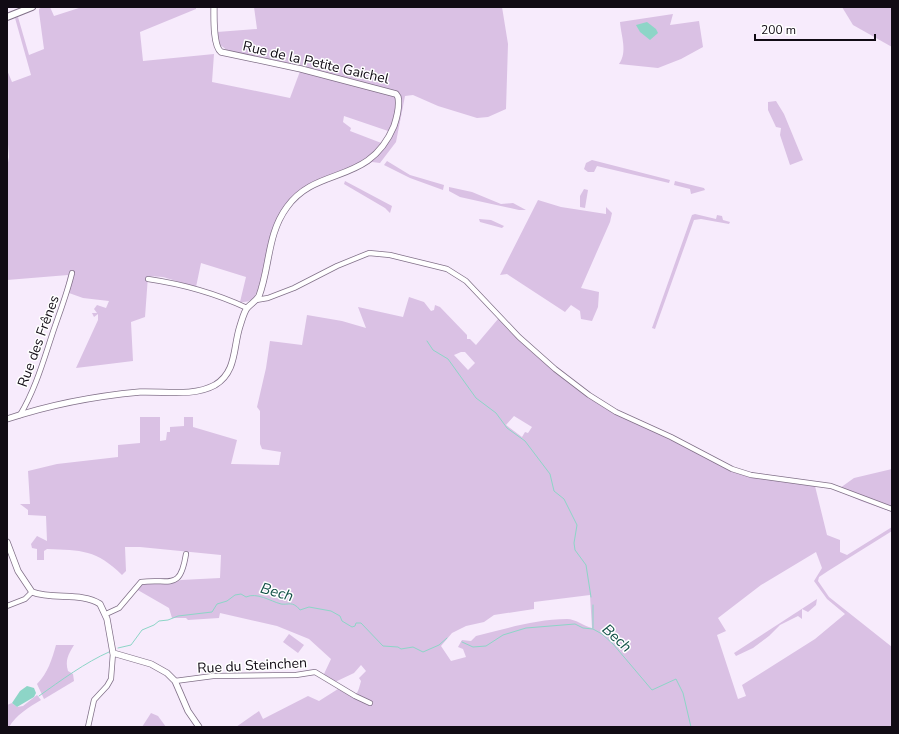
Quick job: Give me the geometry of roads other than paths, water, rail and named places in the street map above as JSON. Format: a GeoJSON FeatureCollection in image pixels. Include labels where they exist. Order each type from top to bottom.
{"type":"FeatureCollection","features":[{"type":"Feature","properties":{"kind":"main road"},"geometry":{"type":"LineString","coordinates":[[7,17],[32,7]]}},
{"type":"Feature","properties":{"kind":"street","name":"Rue de la Petite Gaichel"},"geometry":{"type":"LineString","coordinates":[[214,7],[216,44],[218,50],[221,52],[301,69],[391,92],[398,97],[400,103],[391,132],[379,152],[359,167],[315,183],[301,191],[285,209],[272,239],[256,300]]}},
{"type":"Feature","properties":{"kind":"street"},"geometry":{"type":"LineString","coordinates":[[7,419],[76,401],[106,396],[142,392],[192,391],[213,386],[221,381],[232,364],[240,327],[247,308],[256,300],[268,298],[294,288],[337,266],[370,253],[390,254],[447,269],[466,282],[519,337],[555,369],[616,412],[671,437],[732,469],[760,476],[831,486],[892,509]]}},
{"type":"Feature","properties":{"kind":"street","name":"Rue des Frênes"},"geometry":{"type":"LineString","coordinates":[[20,415],[28,401],[40,369],[67,292],[72,272]]}},
{"type":"Feature","properties":{"kind":"street"},"geometry":{"type":"LineString","coordinates":[[148,279],[192,288],[225,298],[247,308]]}},
{"type":"Feature","properties":{"kind":"street"},"geometry":{"type":"LineString","coordinates":[[7,542],[18,571],[32,592],[48,596],[94,600],[100,604],[106,614],[113,653],[111,679],[107,686],[94,700],[88,727]]}},
{"type":"Feature","properties":{"kind":"street"},"geometry":{"type":"LineString","coordinates":[[106,614],[119,608],[141,582],[167,582],[179,577],[184,571],[186,554]]}},
{"type":"Feature","properties":{"kind":"street"},"geometry":{"type":"LineString","coordinates":[[7,606],[20,602],[32,592]]}},
{"type":"Feature","properties":{"kind":"street"},"geometry":{"type":"LineString","coordinates":[[113,653],[152,664],[163,670],[175,681],[188,711],[199,727]]}},
{"type":"Feature","properties":{"kind":"street","name":"Rue du Steinchen"},"geometry":{"type":"LineString","coordinates":[[175,681],[213,676],[296,674],[315,672],[370,703]]}},
{"type":"Feature","properties":{"kind":"waterway"},"geometry":{"type":"LineString","coordinates":[[427,341],[433,350],[448,359],[476,398],[496,413],[507,428],[525,441],[550,474],[554,491],[564,499],[577,525],[574,543],[575,550],[586,565],[591,597]]}},
{"type":"Feature","properties":{"kind":"waterway","name":"Bech"},"geometry":{"type":"LineString","coordinates":[[118,648],[131,645],[142,630],[159,621],[168,620],[178,616],[212,612],[217,604],[227,601],[235,595],[241,594],[246,597],[259,596],[281,604],[292,604],[297,606],[300,610],[309,607],[331,611],[340,616],[342,621],[352,627],[355,626],[356,623],[361,623],[383,646],[398,647],[401,649],[413,647],[423,652],[439,645],[447,638]]}},
{"type":"Feature","properties":{"kind":"waterway"},"geometry":{"type":"LineString","coordinates":[[593,605],[593,628]]}},
{"type":"Feature","properties":{"kind":"waterway","name":"Bech"},"geometry":{"type":"LineString","coordinates":[[462,642],[473,647],[486,646],[503,635],[526,628],[575,624],[583,628],[593,629],[602,634],[613,644],[652,690],[676,679],[683,693],[691,727]]}},
{"type":"Feature","properties":{"kind":"waterway","name":"Bech"},"geometry":{"type":"LineString","coordinates":[[39,696],[82,666],[109,652]]}}]}
